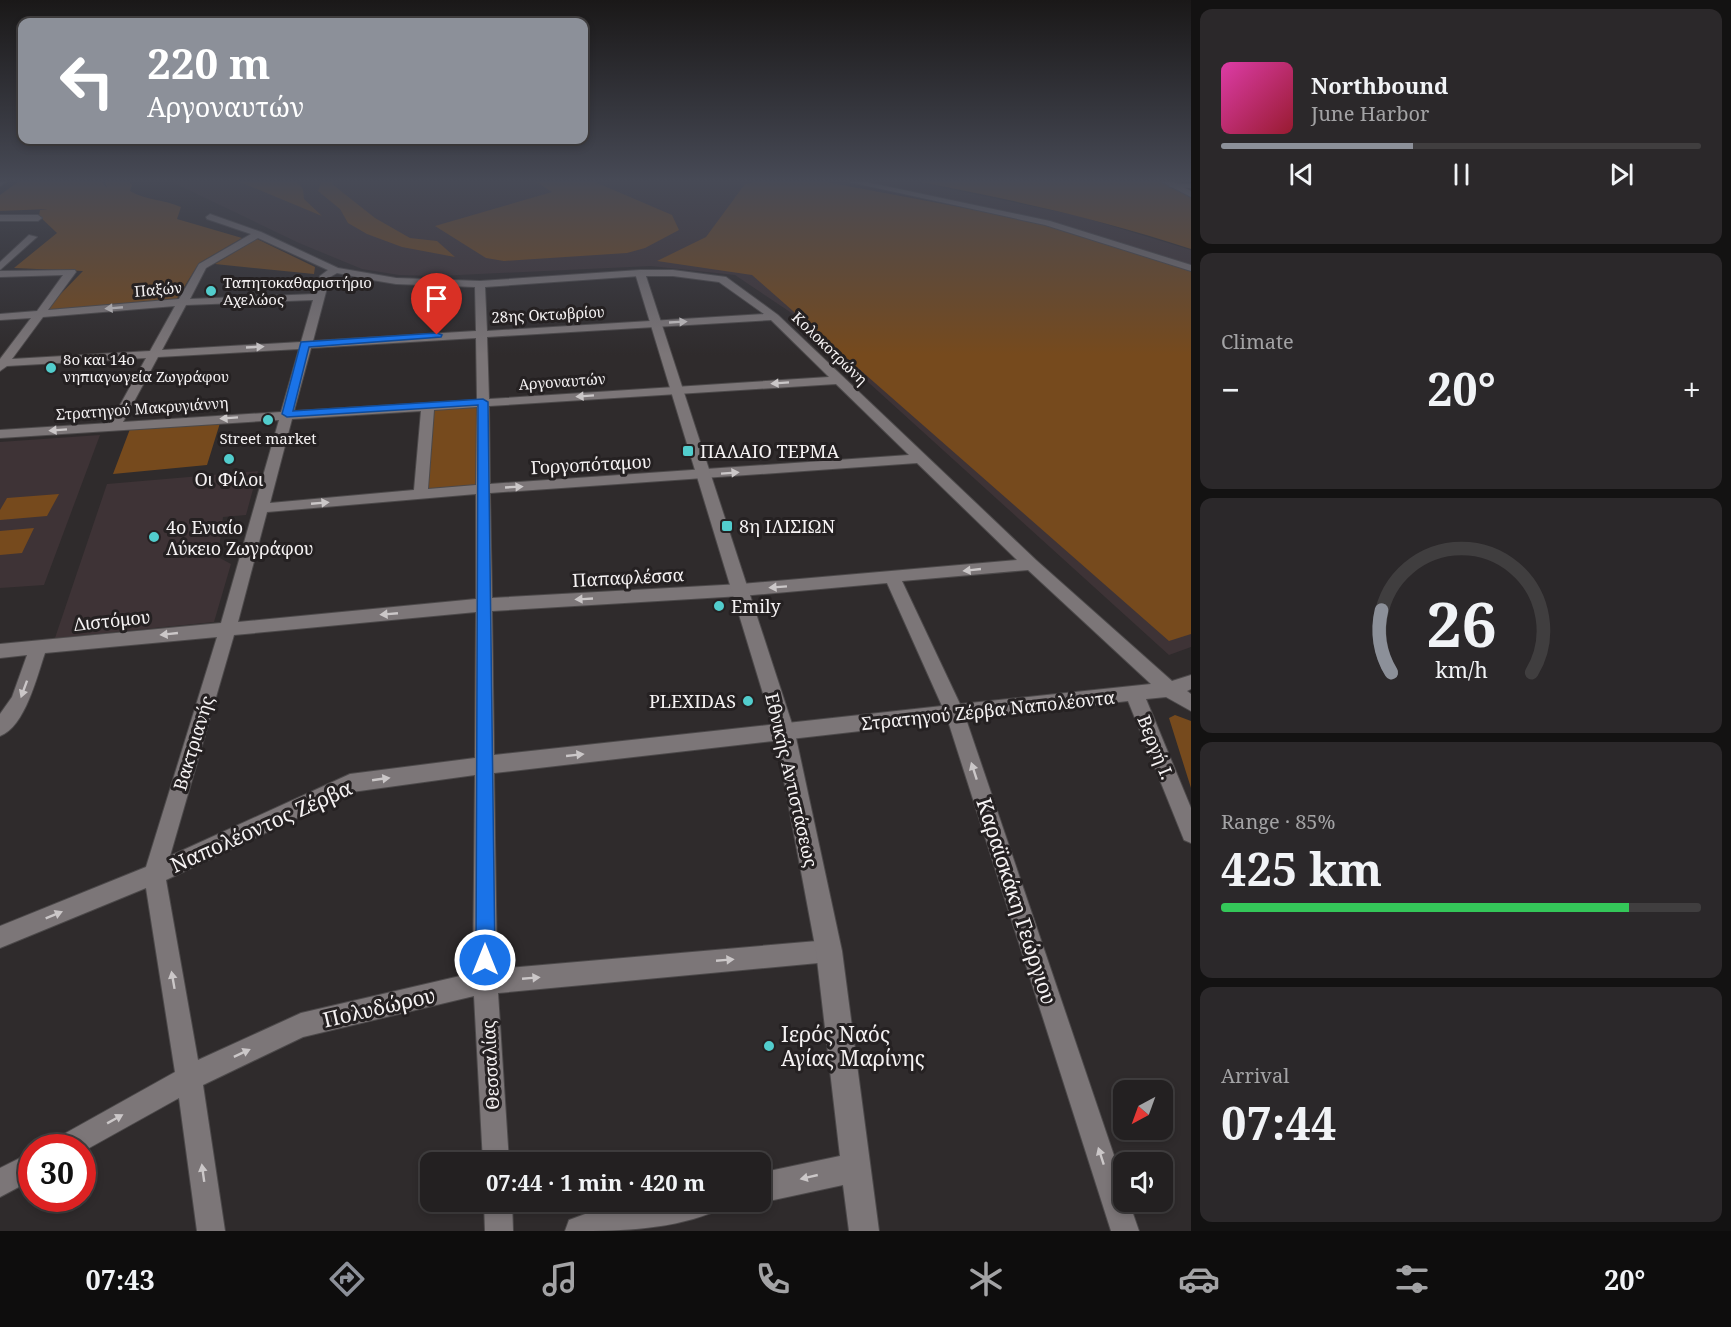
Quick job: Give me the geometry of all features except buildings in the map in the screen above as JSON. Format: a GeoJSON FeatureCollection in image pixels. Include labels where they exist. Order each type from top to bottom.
{"type":"FeatureCollection","features":[{"type":"Feature","properties":{"kind":"street"},"geometry":{"type":"LineString","coordinates":[[0,267],[29,239]]}},
{"type":"Feature","properties":{"kind":"street"},"geometry":{"type":"LineString","coordinates":[[116,426],[202,266],[248,239]]}},
{"type":"Feature","properties":{"kind":"street","name":"Κολοκοτρώνη"},"geometry":{"type":"LineString","coordinates":[[270,239],[335,270],[409,282],[480,284],[639,273],[700,275],[722,279],[774,317],[1031,564],[1169,689],[1191,703]]}},
{"type":"Feature","properties":{"kind":"street"},"geometry":{"type":"LineString","coordinates":[[1101,239],[1191,267]]}},
{"type":"Feature","properties":{"kind":"street"},"geometry":{"type":"LineString","coordinates":[[1125,239],[1191,259]]}},
{"type":"Feature","properties":{"kind":"street"},"geometry":{"type":"LineString","coordinates":[[322,285],[325,276],[335,270]]}},
{"type":"Feature","properties":{"kind":"street"},"geometry":{"type":"LineString","coordinates":[[0,274],[71,272],[1,364]]}},
{"type":"Feature","properties":{"kind":"street","name":"Εθνικής Αντιστάσεως"},"geometry":{"type":"LineString","coordinates":[[639,273],[785,733],[829,951],[864,1231]]}},
{"type":"Feature","properties":{"kind":"street","name":"Κολοκοτρώνη"},"geometry":{"type":"LineString","coordinates":[[322,285],[360,283],[370,277]]}},
{"type":"Feature","properties":{"kind":"street","name":"Θεσσαλίας"},"geometry":{"type":"LineString","coordinates":[[480,284],[483,402],[485,982],[494,1152]]}},
{"type":"Feature","properties":{"kind":"street","name":"Βακτριανής"},"geometry":{"type":"LineString","coordinates":[[211,1231],[189,1078],[154,874],[228,628],[322,285]]}},
{"type":"Feature","properties":{"kind":"street","name":"Παξών"},"geometry":{"type":"LineString","coordinates":[[0,317],[182,302],[320,297]]}},
{"type":"Feature","properties":{"kind":"street","name":"28ης Οκτωβρίου"},"geometry":{"type":"LineString","coordinates":[[1,364],[482,332],[774,317]]}},
{"type":"Feature","properties":{"kind":"street","name":"Αργοναυτών"},"geometry":{"type":"LineString","coordinates":[[287,414],[838,380]]}},
{"type":"Feature","properties":{"kind":"street"},"geometry":{"type":"LineString","coordinates":[[421,494],[429,405]]}},
{"type":"Feature","properties":{"kind":"street","name":"Στρατηγού Μακρυγιάννη"},"geometry":{"type":"LineString","coordinates":[[0,434],[287,414]]}},
{"type":"Feature","properties":{"kind":"street","name":"Γοργοπόταμου"},"geometry":{"type":"LineString","coordinates":[[262,508],[483,489],[922,458]]}},
{"type":"Feature","properties":{"kind":"street","name":"Παπαφλέσσα"},"geometry":{"type":"LineString","coordinates":[[228,628],[482,605],[741,590],[893,578],[1031,564]]}},
{"type":"Feature","properties":{"kind":"street","name":"Καραϊσκάκη Γεώργιου"},"geometry":{"type":"LineString","coordinates":[[893,578],[955,714],[1125,1231]]}},
{"type":"Feature","properties":{"kind":"street","name":"Διστόμου"},"geometry":{"type":"LineString","coordinates":[[0,651],[228,628]]}},
{"type":"Feature","properties":{"kind":"street"},"geometry":{"type":"LineString","coordinates":[[0,728],[20,701],[39,647]]}},
{"type":"Feature","properties":{"kind":"street","name":"Στρατηγού Ζέρβα Ναπολέοντα"},"geometry":{"type":"LineString","coordinates":[[785,733],[1169,689],[1191,682]]}},
{"type":"Feature","properties":{"kind":"street","name":"Βεργή Ι."},"geometry":{"type":"LineString","coordinates":[[1134,693],[1190,830]]}},
{"type":"Feature","properties":{"kind":"street","name":"Ναπολέοντος Ζέρβα"},"geometry":{"type":"LineString","coordinates":[[0,937],[154,874],[350,783],[485,765],[785,733]]}},
{"type":"Feature","properties":{"kind":"street","name":"Πολυδώρου"},"geometry":{"type":"LineString","coordinates":[[89,1134],[189,1078],[301,1025],[485,982],[829,951]]}},
{"type":"Feature","properties":{"kind":"street"},"geometry":{"type":"LineString","coordinates":[[771,1186],[857,1167]]}},
{"type":"Feature","properties":{"kind":"street"},"geometry":{"type":"LineString","coordinates":[[0,1183],[18,1173]]}},
{"type":"Feature","properties":{"kind":"street"},"geometry":{"type":"LineString","coordinates":[[498,1212],[499,1231]]}},
{"type":"Feature","properties":{"kind":"street"},"geometry":{"type":"LineString","coordinates":[[580,1231],[596,1225],[655,1212]]}},
{"type":"Feature","properties":{"kind":"shaded area"},"geometry":{"type":"Polygon","coordinates":[[[49,239],[240,239],[199,263],[176,300],[44,311],[83,271],[14,268],[49,239]]]}},
{"type":"Feature","properties":{"kind":"shaded area"},"geometry":{"type":"Polygon","coordinates":[[[258,239],[315,267],[314,274],[215,264],[258,239]]]}},
{"type":"Feature","properties":{"kind":"shaded area"},"geometry":{"type":"Polygon","coordinates":[[[292,239],[1156,239],[1191,250],[1191,647],[1169,655],[793,314],[735,275],[651,266],[438,276],[399,275],[362,269],[292,239]]]}},
{"type":"Feature","properties":{"kind":"shaded area"},"geometry":{"type":"Polygon","coordinates":[[[382,239],[437,241],[455,257],[402,247],[382,239]]]}},
{"type":"Feature","properties":{"kind":"shaded area"},"geometry":{"type":"Polygon","coordinates":[[[456,239],[661,239],[645,248],[627,253],[504,261],[486,258],[456,239]]]}},
{"type":"Feature","properties":{"kind":"shaded area"},"geometry":{"type":"Polygon","coordinates":[[[701,239],[1100,239],[1191,271],[1191,634],[1169,641],[752,275],[657,261],[701,239]]]}},
{"type":"Feature","properties":{"kind":"shaded area"},"geometry":{"type":"Polygon","coordinates":[[[1161,239],[1191,239],[1191,249],[1161,239]]]}},
{"type":"Feature","properties":{"kind":"shaded area"},"geometry":{"type":"Polygon","coordinates":[[[483,402],[483,489],[421,494],[428,405],[483,402]]]}},
{"type":"Feature","properties":{"kind":"shaded area"},"geometry":{"type":"Polygon","coordinates":[[[220,423],[207,465],[113,474],[130,429],[220,423]]]}},
{"type":"Feature","properties":{"kind":"shaded area"},"geometry":{"type":"Polygon","coordinates":[[[100,435],[44,585],[0,588],[0,442],[100,435]]]}},
{"type":"Feature","properties":{"kind":"shaded area","name":"4ο Ενιαίο Λύκειο Ζωγράφου"},"geometry":{"type":"Polygon","coordinates":[[[258,471],[246,515],[223,517],[218,557],[231,564],[214,622],[55,638],[107,484],[258,471]]]}},
{"type":"Feature","properties":{"kind":"shaded area"},"geometry":{"type":"Polygon","coordinates":[[[59,494],[47,516],[0,520],[0,510],[7,498],[59,494]]]}},
{"type":"Feature","properties":{"kind":"shaded area"},"geometry":{"type":"Polygon","coordinates":[[[34,528],[22,553],[0,555],[0,531],[34,528]]]}},
{"type":"Feature","properties":{"kind":"shaded area"},"geometry":{"type":"Polygon","coordinates":[[[1175,715],[1191,721],[1191,788],[1169,718],[1175,715]]]}},
{"type":"Feature","properties":{"kind":"place","name":"Ταπητοκαθαριστήριο Αχελώος"},"geometry":{"type":"Point","coordinates":[211,291]}},
{"type":"Feature","properties":{"kind":"place","name":"8ο και 14ο νηπιαγωγεία Ζωγράφου"},"geometry":{"type":"Point","coordinates":[51,368]}},
{"type":"Feature","properties":{"kind":"place","name":"Street market"},"geometry":{"type":"Point","coordinates":[268,420]}},
{"type":"Feature","properties":{"kind":"place","name":"ΠΑΛΑΙΟ ΤΕΡΜΑ"},"geometry":{"type":"Point","coordinates":[688,451]}},
{"type":"Feature","properties":{"kind":"place","name":"Οι Φίλοι"},"geometry":{"type":"Point","coordinates":[229,459]}},
{"type":"Feature","properties":{"kind":"place","name":"8η ΙΛΙΣΙΩΝ"},"geometry":{"type":"Point","coordinates":[727,526]}},
{"type":"Feature","properties":{"kind":"place","name":"4ο Ενιαίο Λύκειο Ζωγράφου"},"geometry":{"type":"Point","coordinates":[154,537]}},
{"type":"Feature","properties":{"kind":"place","name":"Emily"},"geometry":{"type":"Point","coordinates":[719,606]}},
{"type":"Feature","properties":{"kind":"place","name":"PLEXIDAS"},"geometry":{"type":"Point","coordinates":[748,701]}},
{"type":"Feature","properties":{"kind":"place","name":"Ιερός Ναός Αγίας Μαρίνης"},"geometry":{"type":"Point","coordinates":[769,1046]}},
{"type":"Feature","properties":{"kind":"route"},"geometry":{"type":"LineString","coordinates":[[437,335],[305,344],[287,414],[483,402],[485,960]]}}]}
